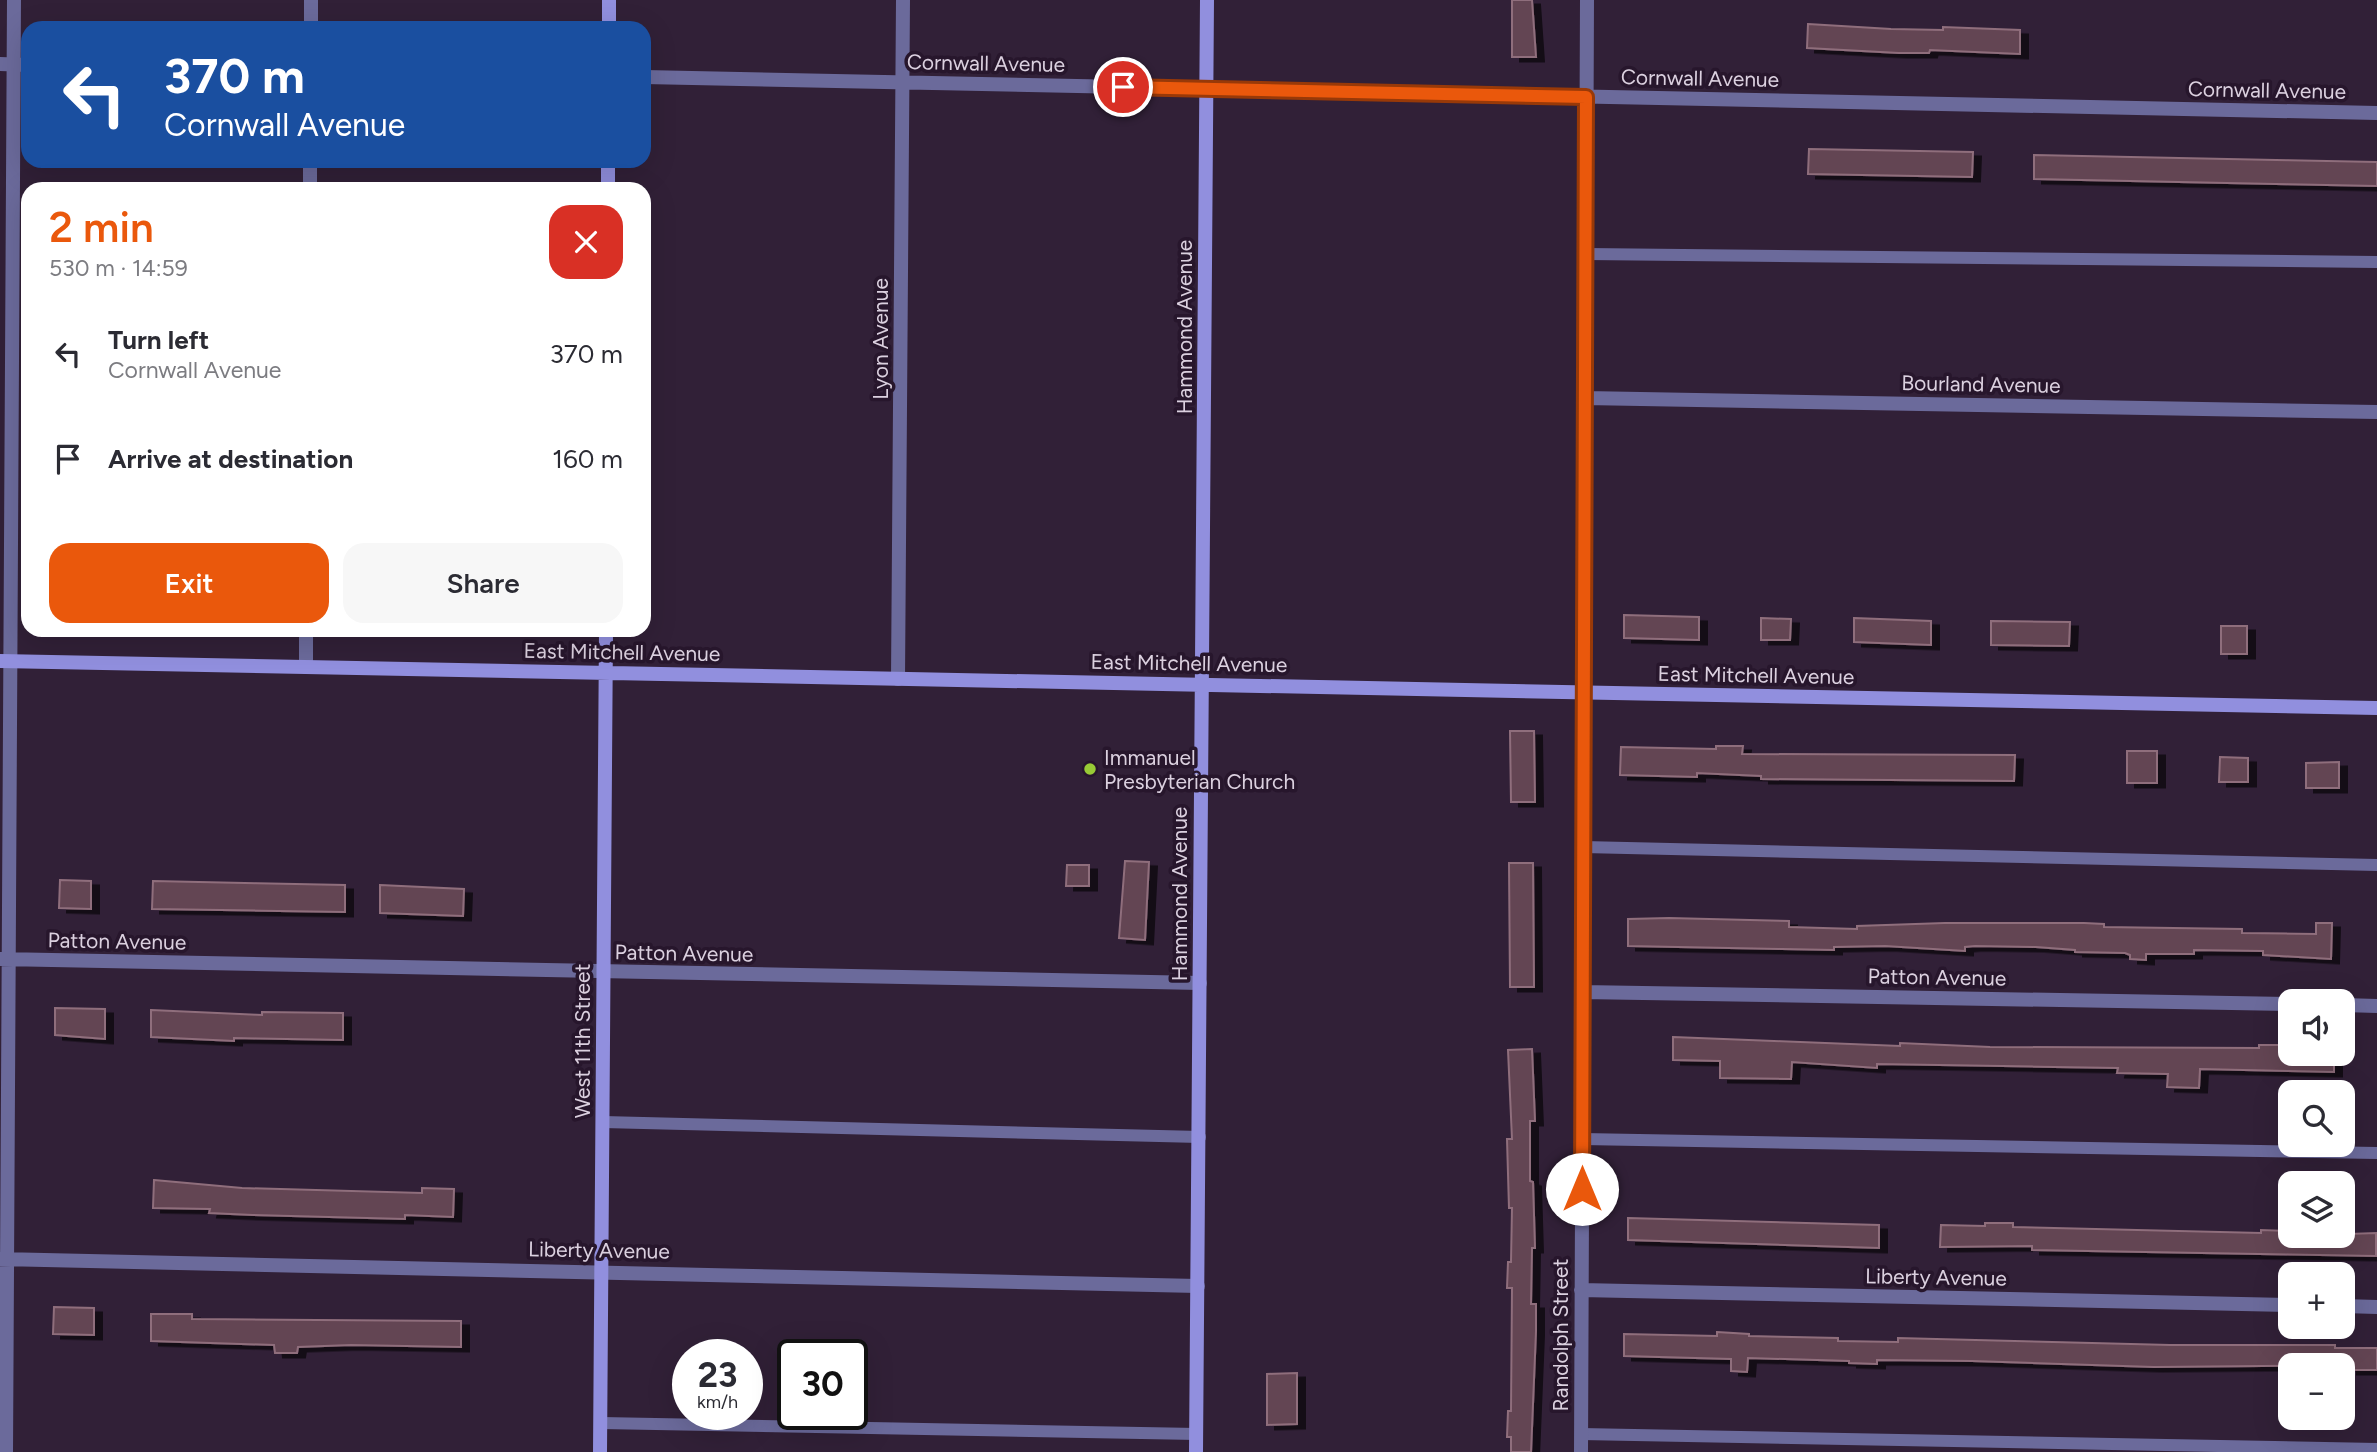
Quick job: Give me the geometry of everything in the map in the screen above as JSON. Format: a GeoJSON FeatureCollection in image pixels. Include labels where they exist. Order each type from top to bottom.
{"type":"FeatureCollection","features":[{"type":"Feature","properties":{"kind":"street"},"geometry":{"type":"LineString","coordinates":[[6,1452],[3,1259],[5,661],[14,0]]}},
{"type":"Feature","properties":{"kind":"street"},"geometry":{"type":"LineString","coordinates":[[311,0],[311,21]]}},
{"type":"Feature","properties":{"kind":"street"},"geometry":{"type":"LineString","coordinates":[[609,0],[609,21]]}},
{"type":"Feature","properties":{"kind":"street","name":"Lyon Avenue"},"geometry":{"type":"LineString","coordinates":[[898,679],[903,0]]}},
{"type":"Feature","properties":{"kind":"street","name":"Hammond Avenue"},"geometry":{"type":"LineString","coordinates":[[1196,1452],[1207,0]]}},
{"type":"Feature","properties":{"kind":"street","name":"Randolph Street"},"geometry":{"type":"LineString","coordinates":[[1581,1452],[1587,0]]}},
{"type":"Feature","properties":{"kind":"street","name":"Cornwall Avenue"},"geometry":{"type":"LineString","coordinates":[[651,77],[2377,113]]}},
{"type":"Feature","properties":{"kind":"street","name":"Bourland Avenue"},"geometry":{"type":"LineString","coordinates":[[1585,398],[2377,412]]}},
{"type":"Feature","properties":{"kind":"street"},"geometry":{"type":"LineString","coordinates":[[306,637],[306,667]]}},
{"type":"Feature","properties":{"kind":"street","name":"West 11th Street"},"geometry":{"type":"LineString","coordinates":[[600,1452],[606,637]]}},
{"type":"Feature","properties":{"kind":"street","name":"East Mitchell Avenue"},"geometry":{"type":"LineString","coordinates":[[5,661],[2377,708]]}},
{"type":"Feature","properties":{"kind":"street","name":"Patton Avenue"},"geometry":{"type":"LineString","coordinates":[[4,959],[1200,983]]}},
{"type":"Feature","properties":{"kind":"street","name":"Patton Avenue"},"geometry":{"type":"LineString","coordinates":[[1583,992],[2278,1004]]}},
{"type":"Feature","properties":{"kind":"street"},"geometry":{"type":"LineString","coordinates":[[2355,1005],[2377,1006]]}},
{"type":"Feature","properties":{"kind":"street","name":"Liberty Avenue"},"geometry":{"type":"LineString","coordinates":[[3,1259],[1198,1286]]}},
{"type":"Feature","properties":{"kind":"street","name":"Liberty Avenue"},"geometry":{"type":"LineString","coordinates":[[1581,1290],[2278,1305]]}},
{"type":"Feature","properties":{"kind":"street"},"geometry":{"type":"LineString","coordinates":[[2355,1306],[2377,1307]]}},
{"type":"Feature","properties":{"kind":"lane"},"geometry":{"type":"LineString","coordinates":[[1586,254],[2377,262]]}},
{"type":"Feature","properties":{"kind":"lane"},"geometry":{"type":"LineString","coordinates":[[1583,847],[2377,865]]}},
{"type":"Feature","properties":{"kind":"lane"},"geometry":{"type":"LineString","coordinates":[[603,1122],[1200,1137]]}},
{"type":"Feature","properties":{"kind":"lane"},"geometry":{"type":"LineString","coordinates":[[1582,1139],[2377,1153]]}},
{"type":"Feature","properties":{"kind":"lane"},"geometry":{"type":"LineString","coordinates":[[601,1423],[1197,1434]]}},
{"type":"Feature","properties":{"kind":"lane"},"geometry":{"type":"LineString","coordinates":[[1581,1434],[2377,1449]]}},
{"type":"Feature","properties":{"kind":"building"},"geometry":{"type":"Polygon","coordinates":[[[1512,0],[1532,0],[1536,57],[1512,57],[1512,0]]]}},
{"type":"Feature","properties":{"kind":"building"},"geometry":{"type":"Polygon","coordinates":[[[1808,24],[1891,29],[1943,30],[1943,27],[2020,30],[2020,54],[1930,50],[1929,53],[1899,53],[1807,48],[1808,24]]]}},
{"type":"Feature","properties":{"kind":"building"},"geometry":{"type":"Polygon","coordinates":[[[1809,149],[1973,152],[1972,177],[1808,174],[1809,149]]]}},
{"type":"Feature","properties":{"kind":"building"},"geometry":{"type":"Polygon","coordinates":[[[2034,155],[2377,162],[2377,186],[2034,179],[2034,155]]]}},
{"type":"Feature","properties":{"kind":"building"},"geometry":{"type":"Polygon","coordinates":[[[1624,615],[1699,617],[1699,640],[1624,638],[1624,615]]]}},
{"type":"Feature","properties":{"kind":"building"},"geometry":{"type":"Polygon","coordinates":[[[1761,618],[1791,619],[1790,640],[1761,640],[1761,618]]]}},
{"type":"Feature","properties":{"kind":"building"},"geometry":{"type":"Polygon","coordinates":[[[1854,618],[1931,621],[1931,645],[1854,642],[1854,618]]]}},
{"type":"Feature","properties":{"kind":"building"},"geometry":{"type":"Polygon","coordinates":[[[1991,621],[2070,622],[2069,646],[1991,645],[1991,621]]]}},
{"type":"Feature","properties":{"kind":"building"},"geometry":{"type":"Polygon","coordinates":[[[2221,626],[2247,626],[2247,654],[2221,654],[2221,626]]]}},
{"type":"Feature","properties":{"kind":"building"},"geometry":{"type":"Polygon","coordinates":[[[1510,731],[1534,731],[1535,802],[1511,802],[1510,731]]]}},
{"type":"Feature","properties":{"kind":"building"},"geometry":{"type":"Polygon","coordinates":[[[1716,746],[1743,746],[1742,754],[2015,755],[2014,781],[1761,779],[1761,776],[1697,773],[1697,777],[1620,775],[1621,747],[1716,749],[1716,746]]]}},
{"type":"Feature","properties":{"kind":"building"},"geometry":{"type":"Polygon","coordinates":[[[2127,751],[2157,751],[2157,783],[2127,783],[2127,751]]]}},
{"type":"Feature","properties":{"kind":"building"},"geometry":{"type":"Polygon","coordinates":[[[2220,757],[2248,758],[2248,782],[2219,782],[2220,757]]]}},
{"type":"Feature","properties":{"kind":"building"},"geometry":{"type":"Polygon","coordinates":[[[2339,762],[2339,788],[2306,788],[2306,763],[2339,762]]]}},
{"type":"Feature","properties":{"kind":"building"},"geometry":{"type":"Polygon","coordinates":[[[1125,861],[1149,862],[1145,940],[1119,938],[1125,861]]]}},
{"type":"Feature","properties":{"kind":"building"},"geometry":{"type":"Polygon","coordinates":[[[1509,863],[1533,863],[1534,987],[1510,987],[1509,863]]]}},
{"type":"Feature","properties":{"kind":"building"},"geometry":{"type":"Polygon","coordinates":[[[1067,865],[1089,865],[1089,886],[1066,886],[1067,865]]]}},
{"type":"Feature","properties":{"kind":"building"},"geometry":{"type":"Polygon","coordinates":[[[60,880],[91,881],[91,909],[59,908],[60,880]]]}},
{"type":"Feature","properties":{"kind":"building"},"geometry":{"type":"Polygon","coordinates":[[[153,881],[345,885],[345,912],[152,909],[153,881]]]}},
{"type":"Feature","properties":{"kind":"building"},"geometry":{"type":"Polygon","coordinates":[[[380,885],[464,889],[463,916],[380,913],[380,885]]]}},
{"type":"Feature","properties":{"kind":"building"},"geometry":{"type":"Polygon","coordinates":[[[1628,919],[1789,921],[1789,927],[1857,929],[1857,926],[1945,923],[2084,923],[2104,924],[2104,927],[2242,929],[2242,933],[2316,934],[2316,923],[2332,923],[2331,959],[2263,955],[2263,951],[2194,950],[2194,954],[2146,954],[2146,960],[2130,959],[2130,955],[2125,953],[2075,952],[2036,947],[1975,946],[1965,947],[1965,951],[1885,946],[1834,947],[1834,950],[1628,946],[1628,919]]]}},
{"type":"Feature","properties":{"kind":"building"},"geometry":{"type":"Polygon","coordinates":[[[55,1008],[105,1009],[105,1039],[55,1035],[55,1008]]]}},
{"type":"Feature","properties":{"kind":"building"},"geometry":{"type":"Polygon","coordinates":[[[151,1010],[262,1015],[262,1012],[343,1013],[343,1040],[234,1038],[234,1041],[151,1037],[151,1010]]]}},
{"type":"Feature","properties":{"kind":"building"},"geometry":{"type":"Polygon","coordinates":[[[1673,1037],[1900,1046],[1900,1043],[1990,1047],[2259,1048],[2259,1045],[2278,1045],[2278,1066],[2334,1066],[2334,1072],[2200,1069],[2199,1088],[2167,1087],[2168,1074],[2117,1073],[2118,1068],[1877,1064],[1877,1068],[1792,1062],[1791,1079],[1720,1078],[1720,1061],[1673,1060],[1673,1037]]]}},
{"type":"Feature","properties":{"kind":"building"},"geometry":{"type":"Polygon","coordinates":[[[1532,1049],[1535,1121],[1530,1121],[1530,1181],[1533,1182],[1535,1248],[1532,1248],[1531,1304],[1536,1304],[1536,1331],[1531,1452],[1511,1452],[1511,1437],[1507,1437],[1508,1411],[1511,1411],[1512,1288],[1507,1288],[1508,1262],[1511,1262],[1512,1208],[1509,1208],[1507,1139],[1512,1139],[1508,1050],[1532,1049]]]}},
{"type":"Feature","properties":{"kind":"building"},"geometry":{"type":"Polygon","coordinates":[[[154,1180],[242,1188],[422,1193],[422,1188],[454,1189],[453,1217],[405,1215],[405,1219],[253,1215],[209,1213],[210,1209],[153,1208],[154,1180]]]}},
{"type":"Feature","properties":{"kind":"building"},"geometry":{"type":"Polygon","coordinates":[[[1628,1218],[1879,1225],[1879,1248],[1628,1240],[1628,1218]]]}},
{"type":"Feature","properties":{"kind":"building"},"geometry":{"type":"Polygon","coordinates":[[[1985,1223],[2013,1223],[2013,1227],[2261,1233],[2261,1230],[2278,1231],[2278,1248],[2355,1248],[2355,1234],[2376,1233],[2376,1256],[2032,1250],[2032,1246],[1940,1247],[1941,1225],[1985,1226],[1985,1223]]]}},
{"type":"Feature","properties":{"kind":"building"},"geometry":{"type":"Polygon","coordinates":[[[54,1307],[94,1308],[94,1335],[53,1334],[54,1307]]]}},
{"type":"Feature","properties":{"kind":"building"},"geometry":{"type":"Polygon","coordinates":[[[151,1314],[192,1314],[192,1319],[461,1321],[461,1347],[351,1345],[298,1347],[297,1353],[275,1353],[274,1345],[151,1341],[151,1314]]]}},
{"type":"Feature","properties":{"kind":"building"},"geometry":{"type":"Polygon","coordinates":[[[1717,1332],[1749,1336],[1838,1338],[1838,1341],[1898,1342],[1898,1338],[2170,1345],[2335,1345],[2335,1348],[2377,1348],[2377,1370],[2355,1370],[2355,1353],[2278,1353],[2278,1366],[2154,1367],[1972,1361],[1877,1360],[1877,1364],[1748,1358],[1747,1372],[1731,1371],[1731,1359],[1624,1356],[1624,1334],[1717,1336],[1717,1332]]]}},
{"type":"Feature","properties":{"kind":"building"},"geometry":{"type":"Polygon","coordinates":[[[1297,1373],[1297,1424],[1267,1425],[1267,1374],[1297,1373]]]}},
{"type":"Feature","properties":{"kind":"place","name":"Immanuel Presbyterian Church"},"geometry":{"type":"Point","coordinates":[1090,769]}},
{"type":"Feature","properties":{"kind":"route"},"geometry":{"type":"LineString","coordinates":[[1123,87],[1586,97],[1582,1189]]}}]}
